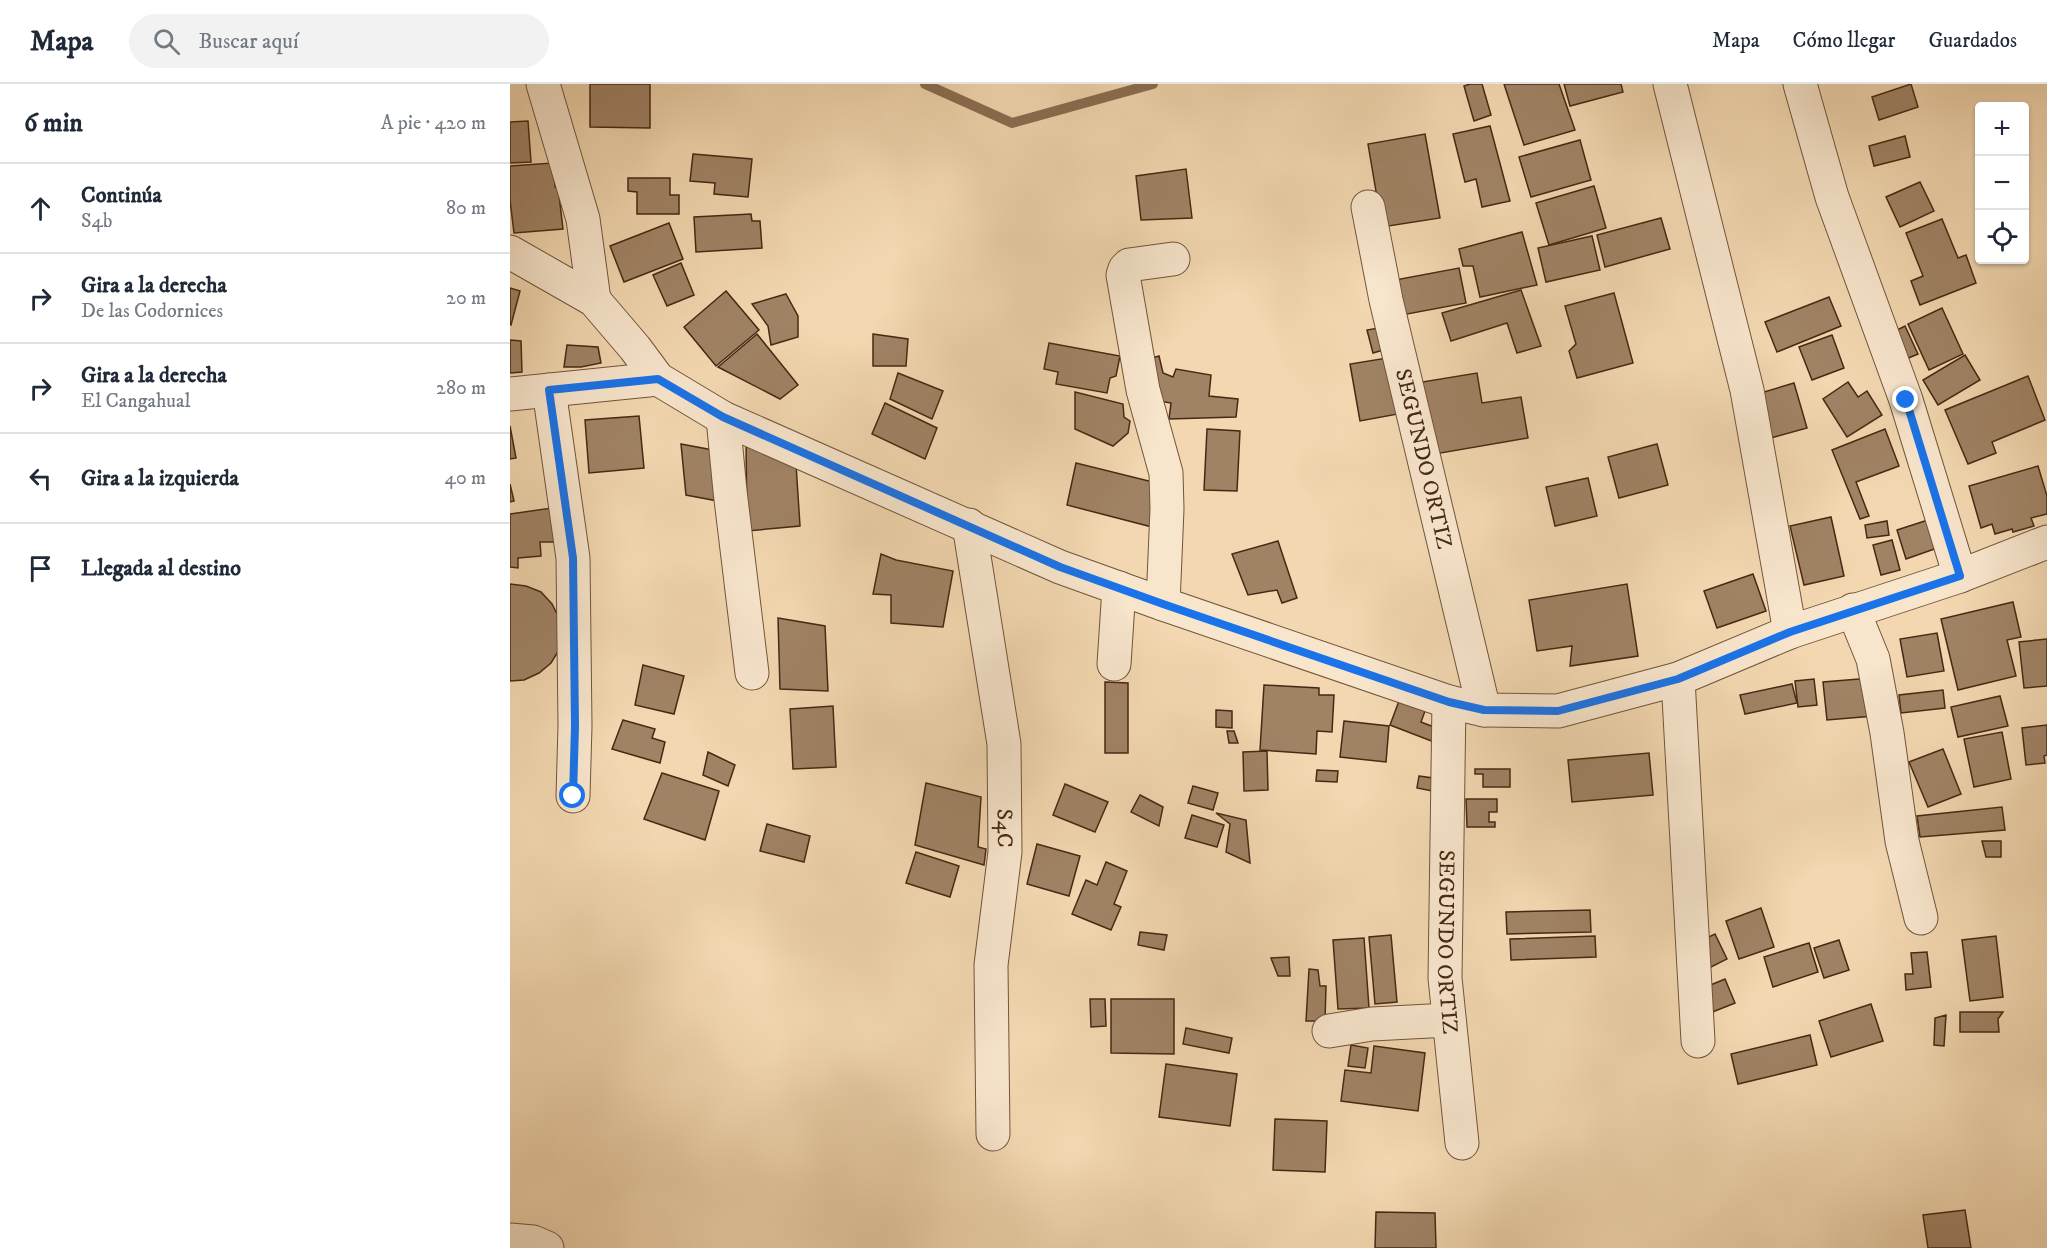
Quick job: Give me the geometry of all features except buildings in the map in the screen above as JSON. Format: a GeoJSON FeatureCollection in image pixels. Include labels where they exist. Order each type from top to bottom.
{"type":"FeatureCollection","features":[{"type":"Feature","properties":{"kind":"street"},"geometry":{"type":"LineString","coordinates":[[543,84],[583,219],[594,300]]}},
{"type":"Feature","properties":{"kind":"street"},"geometry":{"type":"LineString","coordinates":[[1670,84],[1747,390],[1790,632]]}},
{"type":"Feature","properties":{"kind":"street"},"geometry":{"type":"LineString","coordinates":[[1800,84],[1832,197],[1906,400],[1960,576]]}},
{"type":"Feature","properties":{"kind":"street","name":"SEGUNDO ORTIZ"},"geometry":{"type":"LineString","coordinates":[[1368,207],[1386,300],[1484,710]]}},
{"type":"Feature","properties":{"kind":"street"},"geometry":{"type":"LineString","coordinates":[[510,252],[594,300],[658,379],[723,417],[1060,567],[1449,702],[1484,710],[1558,711],[1678,679],[1790,632],[1960,576],[2047,542]]}},
{"type":"Feature","properties":{"kind":"street"},"geometry":{"type":"LineString","coordinates":[[1163,604],[1167,473],[1143,390],[1123,275],[1129,265],[1173,259]]}},
{"type":"Feature","properties":{"kind":"street"},"geometry":{"type":"LineString","coordinates":[[510,394],[658,379]]}},
{"type":"Feature","properties":{"kind":"street"},"geometry":{"type":"LineString","coordinates":[[549,390],[573,558],[575,726],[573,796]]}},
{"type":"Feature","properties":{"kind":"street"},"geometry":{"type":"LineString","coordinates":[[723,417],[752,673]]}},
{"type":"Feature","properties":{"kind":"street","name":"S4C"},"geometry":{"type":"LineString","coordinates":[[969,525],[1004,744],[1005,852],[991,965],[993,1134]]}},
{"type":"Feature","properties":{"kind":"street"},"geometry":{"type":"LineString","coordinates":[[1114,664],[1119,588]]}},
{"type":"Feature","properties":{"kind":"street"},"geometry":{"type":"LineString","coordinates":[[1853,610],[1873,659],[1887,733],[1902,841],[1921,918]]}},
{"type":"Feature","properties":{"kind":"street"},"geometry":{"type":"LineString","coordinates":[[1678,679],[1698,1041]]}},
{"type":"Feature","properties":{"kind":"street","name":"SEGUNDO ORTIZ"},"geometry":{"type":"LineString","coordinates":[[1449,702],[1444,978],[1462,1143]]}},
{"type":"Feature","properties":{"kind":"street"},"geometry":{"type":"LineString","coordinates":[[1329,1030],[1372,1024],[1449,1020]]}},
{"type":"Feature","properties":{"kind":"street"},"geometry":{"type":"LineString","coordinates":[[510,1240],[533,1242],[547,1248]]}},
{"type":"Feature","properties":{"kind":"waterway"},"geometry":{"type":"LineString","coordinates":[[925,84],[1012,123],[1153,84]]}},
{"type":"Feature","properties":{"kind":"route"},"geometry":{"type":"LineString","coordinates":[[573,796],[575,726],[573,558],[549,390],[658,379],[723,417],[1060,567],[1449,702],[1484,710],[1558,711],[1678,679],[1790,632],[1960,576],[1906,400]]}}]}
